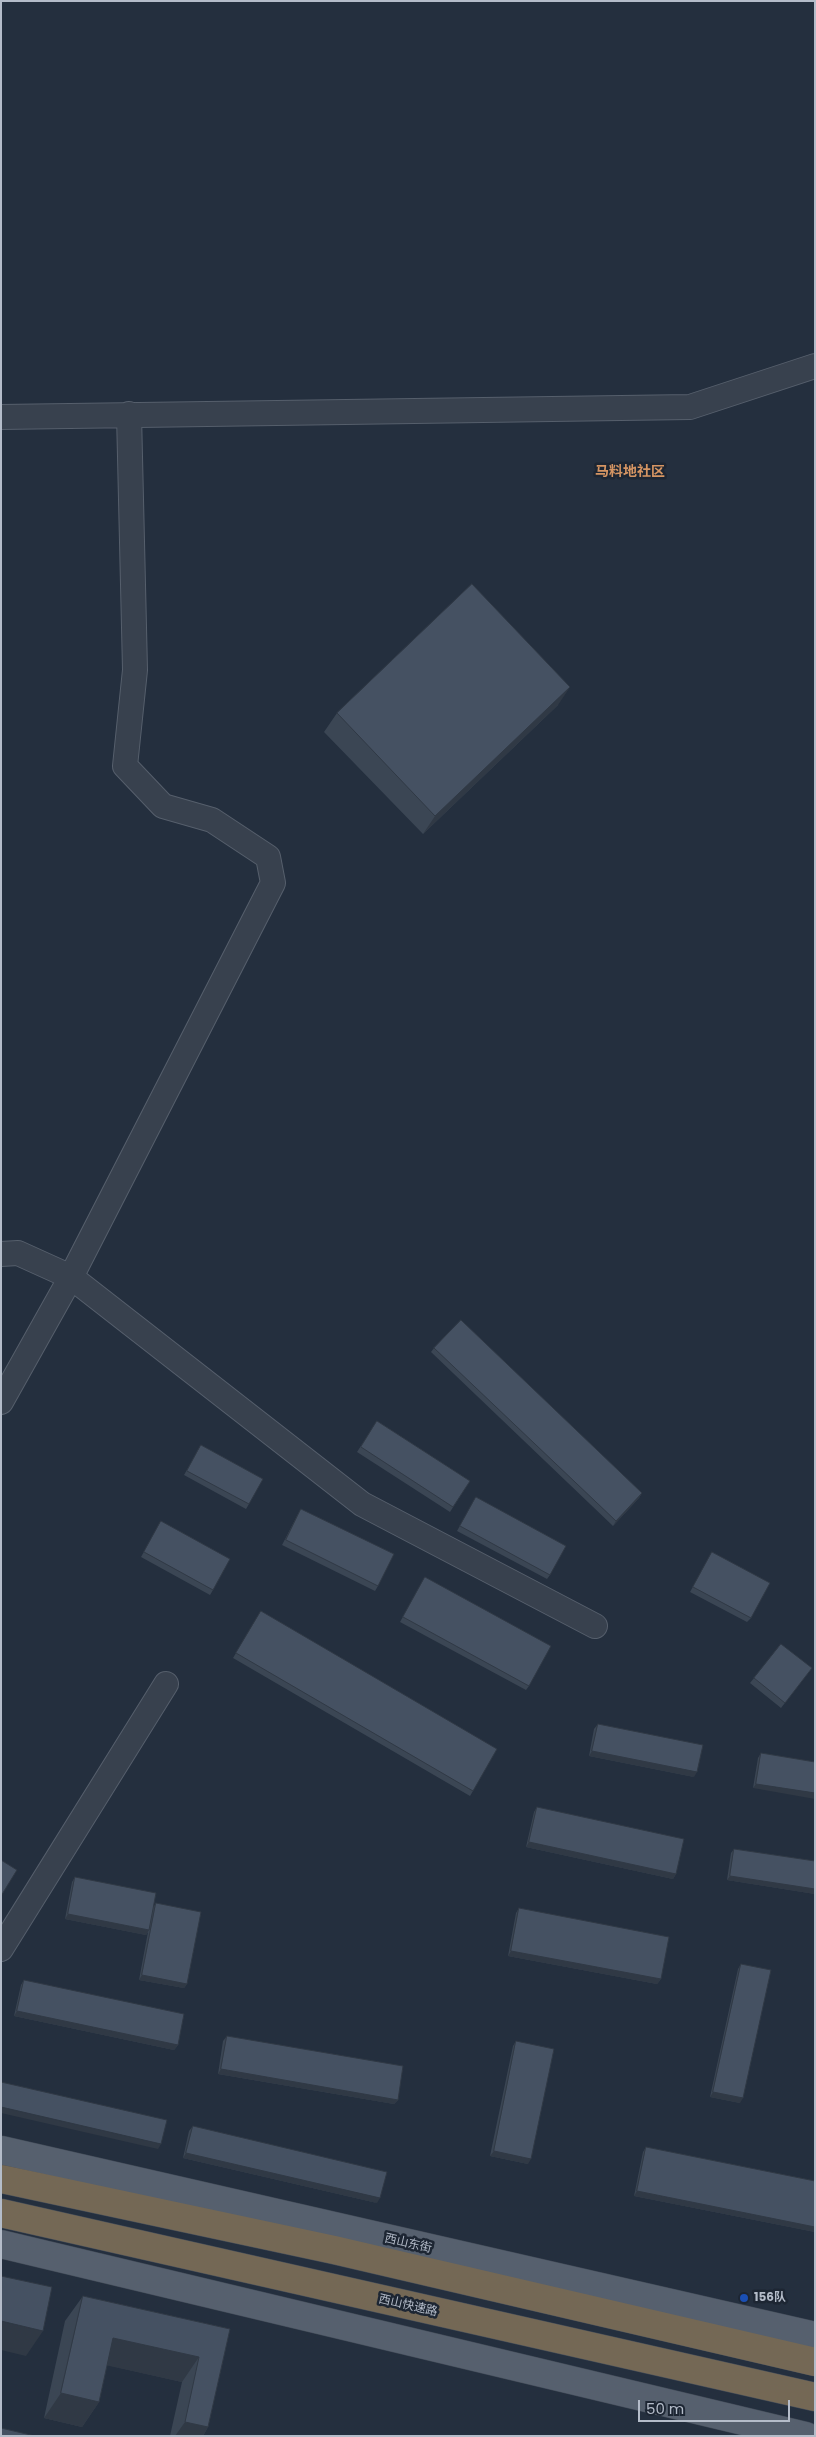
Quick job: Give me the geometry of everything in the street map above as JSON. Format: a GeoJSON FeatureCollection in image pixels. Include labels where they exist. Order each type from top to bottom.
{"type":"FeatureCollection","features":[{"type":"Feature","properties":{"kind":"highway"},"geometry":{"type":"LineString","coordinates":[[6,2178],[49,2189],[334,2250],[815,2362]]}},
{"type":"Feature","properties":{"kind":"highway","name":"西山快速路"},"geometry":{"type":"LineString","coordinates":[[1,2212],[815,2397]]}},
{"type":"Feature","properties":{"kind":"main road","name":"西山东街"},"geometry":{"type":"LineString","coordinates":[[1,2150],[815,2336]]}},
{"type":"Feature","properties":{"kind":"main road"},"geometry":{"type":"LineString","coordinates":[[1,2244],[806,2436]]}},
{"type":"Feature","properties":{"kind":"street"},"geometry":{"type":"LineString","coordinates":[[1,418],[129,414],[690,407],[815,366]]}},
{"type":"Feature","properties":{"kind":"street"},"geometry":{"type":"LineString","coordinates":[[1,1402],[71,1276],[273,883],[268,857],[212,820],[163,806],[125,766],[135,670],[129,414]]}},
{"type":"Feature","properties":{"kind":"street"},"geometry":{"type":"LineString","coordinates":[[1,1254],[18,1253],[71,1276],[362,1504],[595,1626]]}},
{"type":"Feature","properties":{"kind":"street"},"geometry":{"type":"LineString","coordinates":[[1,1949],[166,1684]]}},
{"type":"Feature","properties":{"kind":"building"},"geometry":{"type":"Polygon","coordinates":[[[472,584],[570,687],[435,816],[337,713],[472,584]]]}},
{"type":"Feature","properties":{"kind":"building"},"geometry":{"type":"Polygon","coordinates":[[[461,1320],[642,1493],[616,1521],[434,1348],[461,1320]]]}},
{"type":"Feature","properties":{"kind":"building"},"geometry":{"type":"Polygon","coordinates":[[[377,1421],[470,1481],[453,1507],[361,1447],[377,1421]]]}},
{"type":"Feature","properties":{"kind":"building"},"geometry":{"type":"Polygon","coordinates":[[[201,1445],[263,1479],[249,1504],[187,1471],[201,1445]]]}},
{"type":"Feature","properties":{"kind":"building"},"geometry":{"type":"Polygon","coordinates":[[[476,1497],[566,1546],[550,1575],[460,1526],[476,1497]]]}},
{"type":"Feature","properties":{"kind":"building"},"geometry":{"type":"Polygon","coordinates":[[[301,1509],[394,1554],[378,1586],[286,1540],[301,1509]]]}},
{"type":"Feature","properties":{"kind":"building"},"geometry":{"type":"Polygon","coordinates":[[[161,1521],[230,1559],[213,1590],[144,1552],[161,1521]]]}},
{"type":"Feature","properties":{"kind":"building"},"geometry":{"type":"Polygon","coordinates":[[[712,1552],[770,1583],[751,1618],[693,1587],[712,1552]]]}},
{"type":"Feature","properties":{"kind":"building"},"geometry":{"type":"Polygon","coordinates":[[[425,1577],[551,1646],[529,1686],[403,1617],[425,1577]]]}},
{"type":"Feature","properties":{"kind":"building"},"geometry":{"type":"Polygon","coordinates":[[[261,1611],[497,1749],[473,1791],[236,1653],[261,1611]]]}},
{"type":"Feature","properties":{"kind":"building"},"geometry":{"type":"Polygon","coordinates":[[[781,1644],[812,1668],[785,1703],[754,1678],[781,1644]]]}},
{"type":"Feature","properties":{"kind":"building"},"geometry":{"type":"Polygon","coordinates":[[[598,1724],[703,1745],[697,1772],[592,1751],[598,1724]]]}},
{"type":"Feature","properties":{"kind":"building"},"geometry":{"type":"Polygon","coordinates":[[[761,1753],[815,1762],[815,1793],[756,1784],[761,1753]]]}},
{"type":"Feature","properties":{"kind":"building"},"geometry":{"type":"Polygon","coordinates":[[[537,1807],[684,1839],[676,1874],[529,1842],[537,1807]]]}},
{"type":"Feature","properties":{"kind":"building"},"geometry":{"type":"Polygon","coordinates":[[[734,1849],[815,1861],[815,1889],[730,1876],[734,1849]]]}},
{"type":"Feature","properties":{"kind":"building"},"geometry":{"type":"Polygon","coordinates":[[[1,1860],[17,1870],[1,1896],[1,1860]]]}},
{"type":"Feature","properties":{"kind":"building"},"geometry":{"type":"Polygon","coordinates":[[[75,1877],[156,1893],[149,1930],[68,1914],[75,1877]]]}},
{"type":"Feature","properties":{"kind":"building"},"geometry":{"type":"Polygon","coordinates":[[[156,1903],[201,1912],[187,1984],[142,1975],[156,1903]]]}},
{"type":"Feature","properties":{"kind":"building"},"geometry":{"type":"Polygon","coordinates":[[[519,1908],[669,1937],[661,1979],[511,1951],[519,1908]]]}},
{"type":"Feature","properties":{"kind":"building"},"geometry":{"type":"Polygon","coordinates":[[[741,1964],[771,1970],[743,2098],[713,2092],[741,1964]]]}},
{"type":"Feature","properties":{"kind":"building"},"geometry":{"type":"Polygon","coordinates":[[[24,1980],[184,2014],[178,2045],[17,2011],[24,1980]]]}},
{"type":"Feature","properties":{"kind":"building"},"geometry":{"type":"Polygon","coordinates":[[[227,2036],[403,2066],[398,2100],[221,2069],[227,2036]]]}},
{"type":"Feature","properties":{"kind":"building"},"geometry":{"type":"Polygon","coordinates":[[[516,2041],[554,2049],[531,2159],[494,2151],[516,2041]]]}},
{"type":"Feature","properties":{"kind":"building"},"geometry":{"type":"Polygon","coordinates":[[[1,2082],[167,2120],[161,2144],[1,2107],[1,2082]]]}},
{"type":"Feature","properties":{"kind":"building"},"geometry":{"type":"Polygon","coordinates":[[[193,2126],[387,2172],[380,2198],[186,2153],[193,2126]]]}},
{"type":"Feature","properties":{"kind":"building"},"geometry":{"type":"Polygon","coordinates":[[[646,2147],[815,2181],[815,2227],[637,2191],[646,2147]]]}},
{"type":"Feature","properties":{"kind":"building"},"geometry":{"type":"Polygon","coordinates":[[[1,2276],[52,2287],[43,2331],[1,2321],[1,2276]]]}},
{"type":"Feature","properties":{"kind":"building"},"geometry":{"type":"Polygon","coordinates":[[[83,2296],[230,2329],[208,2427],[185,2422],[199,2357],[113,2338],[99,2402],[61,2393],[83,2296]]]}},
{"type":"Feature","properties":{"kind":"building"},"geometry":{"type":"Polygon","coordinates":[[[1,2428],[35,2436],[1,2436],[1,2428]]]}},
{"type":"Feature","properties":{"kind":"place","name":"156队"},"geometry":{"type":"Point","coordinates":[744,2298]}},
{"type":"Feature","properties":{"kind":"district","name":"马料地社区"},"geometry":{"type":"Point","coordinates":[630,472]}}]}
